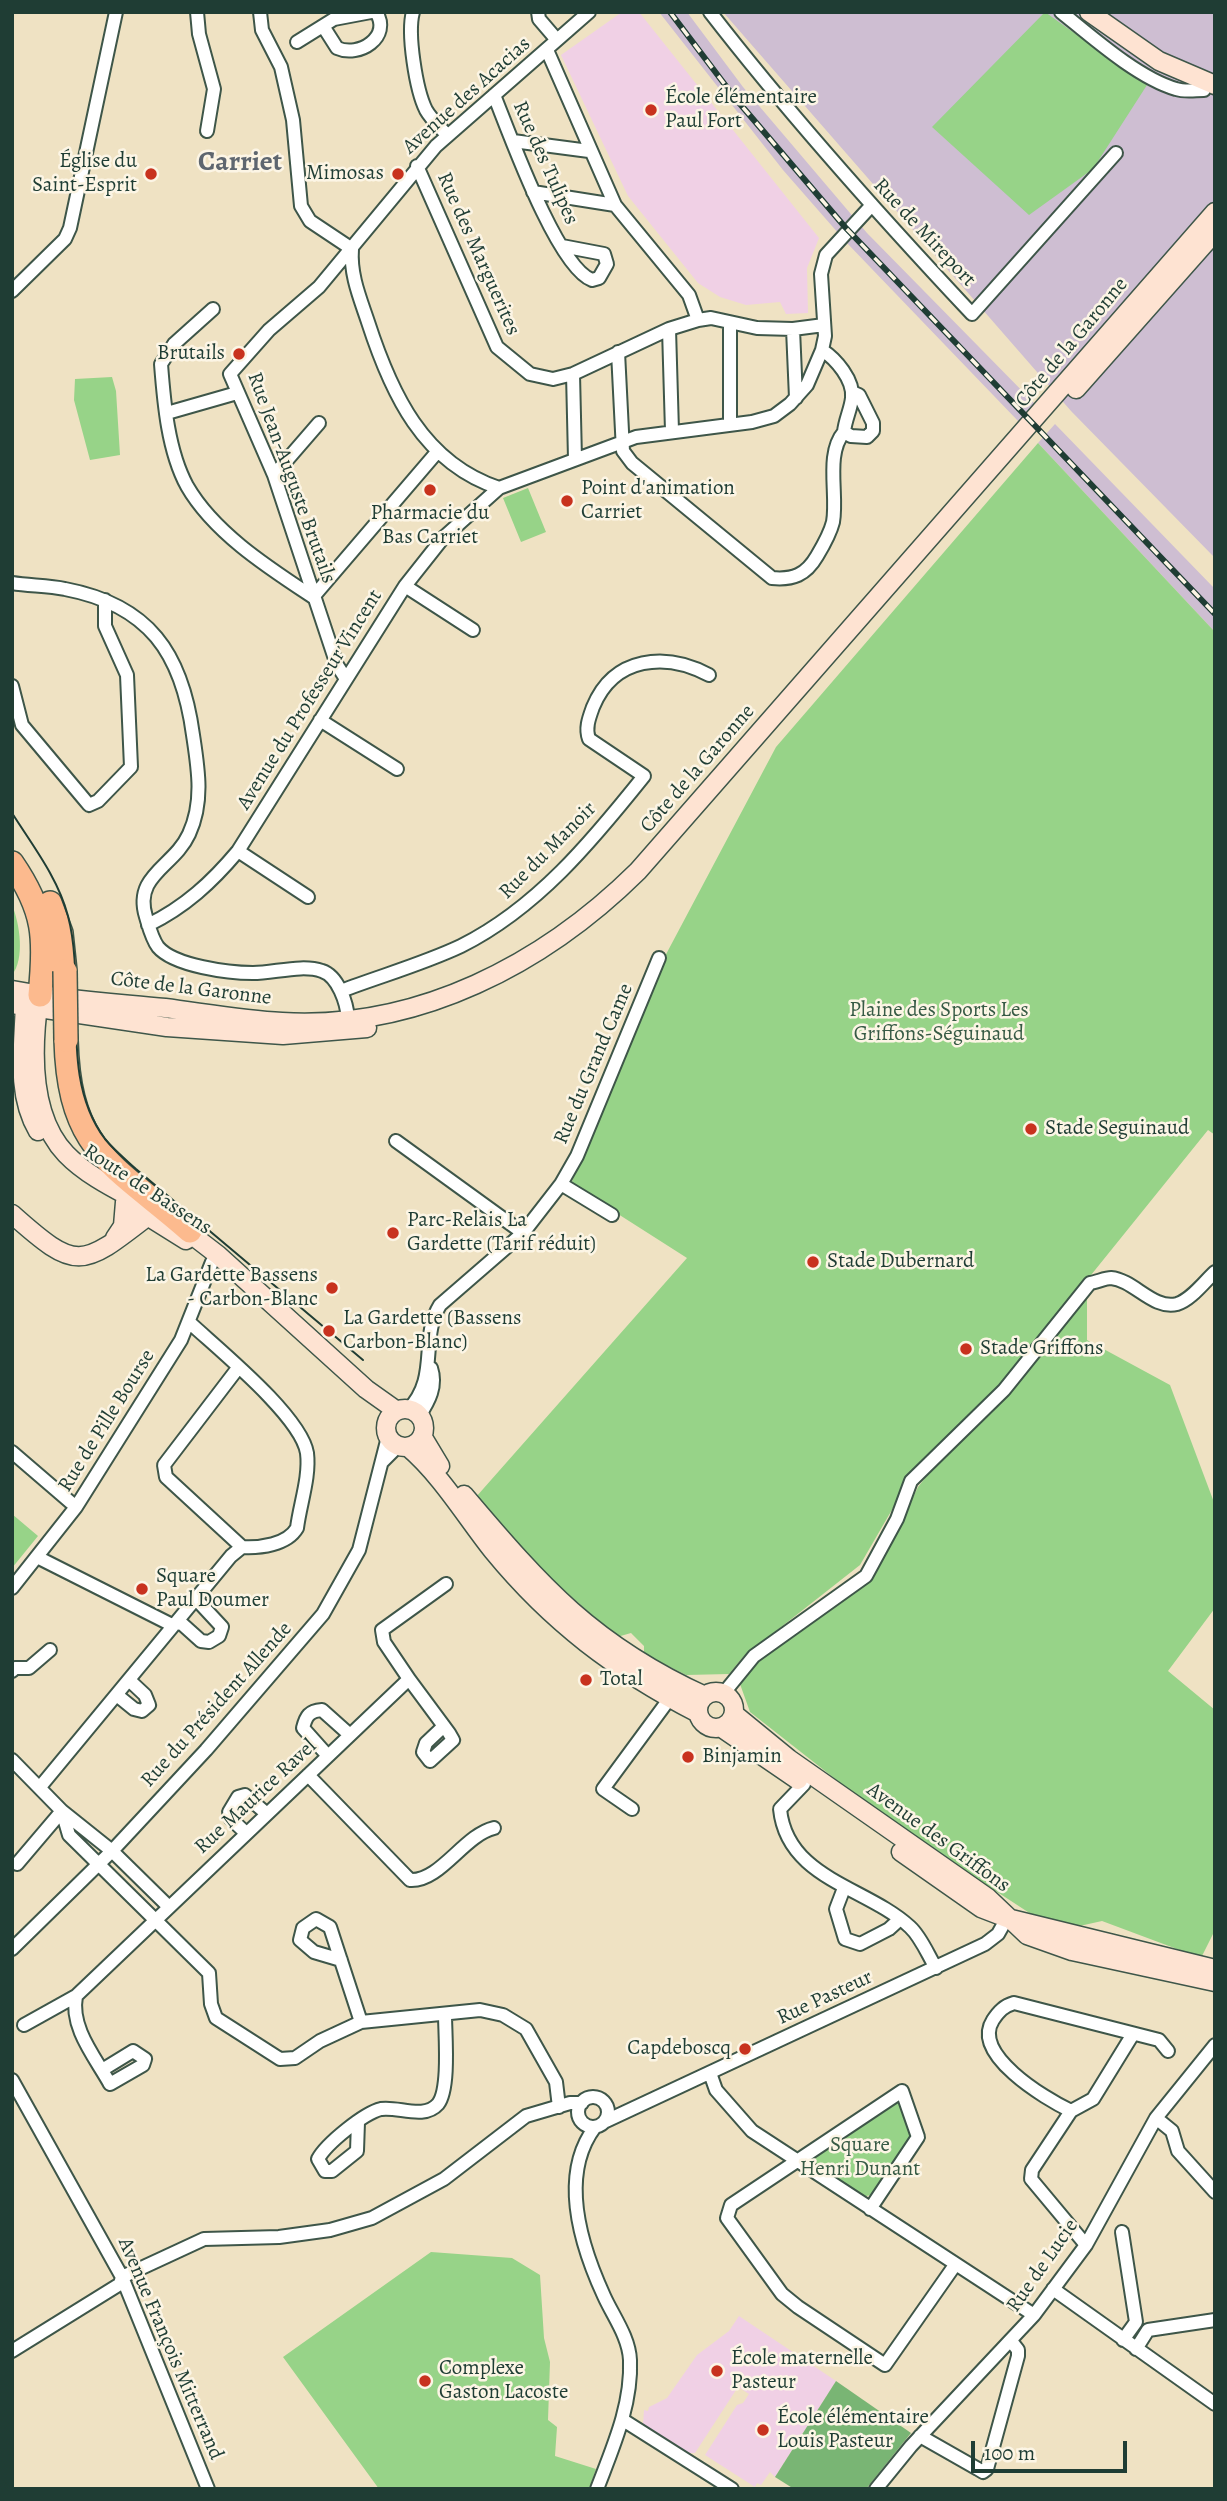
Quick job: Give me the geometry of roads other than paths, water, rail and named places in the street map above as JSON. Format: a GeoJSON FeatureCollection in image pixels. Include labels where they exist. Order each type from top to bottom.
{"type":"FeatureCollection","features":[{"type":"Feature","properties":{"kind":"highway"},"geometry":{"type":"LineString","coordinates":[[12,848],[40,883],[52,906],[61,933],[54,970],[24,1004]]}},
{"type":"Feature","properties":{"kind":"highway"},"geometry":{"type":"LineString","coordinates":[[12,863],[39,907],[54,970],[66,1040],[71,1097],[88,1137],[116,1169],[190,1231]]}},
{"type":"Feature","properties":{"kind":"highway"},"geometry":{"type":"LineString","coordinates":[[12,891],[25,912],[29,934],[24,1004]]}},
{"type":"Feature","properties":{"kind":"highway"},"geometry":{"type":"LineString","coordinates":[[54,970],[73,1004]]}},
{"type":"Feature","properties":{"kind":"main road"},"geometry":{"type":"LineString","coordinates":[[1088,12],[1129,43],[1211,91]]}},
{"type":"Feature","properties":{"kind":"main road","name":"Côte de la Garonne"},"geometry":{"type":"LineString","coordinates":[[24,1004],[73,1004],[330,1026],[348,1019],[412,1007],[487,980],[538,953],[605,904],[664,843],[1215,212]]}},
{"type":"Feature","properties":{"kind":"main road","name":"Côte de la Garonne"},"geometry":{"type":"LineString","coordinates":[[73,1004],[167,1027],[283,1035],[330,1026],[404,1020],[492,990],[575,941],[612,911],[680,840],[1215,232]]}},
{"type":"Feature","properties":{"kind":"main road"},"geometry":{"type":"LineString","coordinates":[[24,1004],[36,1054],[39,1102],[50,1135],[66,1154],[86,1171],[190,1231],[366,1389],[566,1608],[635,1661],[705,1696]]}},
{"type":"Feature","properties":{"kind":"main road","name":"Route de Bassens"},"geometry":{"type":"LineString","coordinates":[[24,1004],[23,1076],[27,1106],[35,1126],[61,1161],[184,1238],[271,1306]]}},
{"type":"Feature","properties":{"kind":"main road"},"geometry":{"type":"LineString","coordinates":[[36,1054],[53,1025],[73,1004]]}},
{"type":"Feature","properties":{"kind":"main road"},"geometry":{"type":"LineString","coordinates":[[109,1246],[123,1226],[125,1202]]}},
{"type":"Feature","properties":{"kind":"main road"},"geometry":{"type":"LineString","coordinates":[[12,1214],[50,1247],[73,1258],[91,1256],[109,1246],[148,1216]]}},
{"type":"Feature","properties":{"kind":"main road"},"geometry":{"type":"LineString","coordinates":[[403,1428],[506,1566],[563,1625],[614,1666],[698,1713],[706,1726],[727,1721],[732,1702],[723,1694],[714,1692],[699,1703],[698,1713]]}},
{"type":"Feature","properties":{"kind":"main road","name":"Avenue des Griffons"},"geometry":{"type":"LineString","coordinates":[[727,1721],[988,1898],[1007,1918]]}},
{"type":"Feature","properties":{"kind":"main road","name":"Avenue des Griffons"},"geometry":{"type":"LineString","coordinates":[[770,1752],[804,1784],[981,1908],[1007,1918]]}},
{"type":"Feature","properties":{"kind":"main road"},"geometry":{"type":"LineString","coordinates":[[1007,1918],[1215,1969]]}},
{"type":"Feature","properties":{"kind":"main road"},"geometry":{"type":"LineString","coordinates":[[1007,1918],[1027,1935],[1050,1945],[1215,1982]]}},
{"type":"Feature","properties":{"kind":"street"},"geometry":{"type":"LineString","coordinates":[[12,292],[65,239],[70,229],[116,12]]}},
{"type":"Feature","properties":{"kind":"street"},"geometry":{"type":"LineString","coordinates":[[197,12],[199,34],[214,89],[207,131]]}},
{"type":"Feature","properties":{"kind":"street"},"geometry":{"type":"LineString","coordinates":[[260,12],[262,30],[281,67],[293,120],[301,206],[310,221],[352,249],[351,265],[356,286],[381,362],[412,420],[438,451],[471,478],[499,488],[620,443],[672,431],[730,425],[774,416],[807,385],[822,350],[824,325],[821,274],[826,255],[871,206]]}},
{"type":"Feature","properties":{"kind":"street"},"geometry":{"type":"LineString","coordinates":[[297,41],[323,26],[340,18],[374,12],[380,25],[376,37],[356,51],[337,48],[323,26]]}},
{"type":"Feature","properties":{"kind":"street"},"geometry":{"type":"LineString","coordinates":[[413,12],[410,31],[420,95],[426,111],[447,135]]}},
{"type":"Feature","properties":{"kind":"street"},"geometry":{"type":"LineString","coordinates":[[538,12],[557,40]]}},
{"type":"Feature","properties":{"kind":"street","name":"Avenue des Acacias"},"geometry":{"type":"LineString","coordinates":[[352,249],[417,166],[447,135],[589,12]]}},
{"type":"Feature","properties":{"kind":"street","name":"Rue de Mireport"},"geometry":{"type":"LineString","coordinates":[[710,12],[794,118],[871,206],[972,314],[1116,153]]}},
{"type":"Feature","properties":{"kind":"street"},"geometry":{"type":"LineString","coordinates":[[1061,12],[1142,71],[1177,90],[1211,91]]}},
{"type":"Feature","properties":{"kind":"street"},"geometry":{"type":"LineString","coordinates":[[547,50],[589,151],[615,205],[689,295],[698,320],[711,318],[730,323],[793,330],[824,325]]}},
{"type":"Feature","properties":{"kind":"street","name":"Rue des Tulipes"},"geometry":{"type":"LineString","coordinates":[[494,95],[533,192],[562,246]]}},
{"type":"Feature","properties":{"kind":"street"},"geometry":{"type":"LineString","coordinates":[[513,141],[589,151]]}},
{"type":"Feature","properties":{"kind":"street","name":"Rue des Marguerites"},"geometry":{"type":"LineString","coordinates":[[417,166],[497,347],[530,374],[552,379],[573,374],[669,329],[698,320]]}},
{"type":"Feature","properties":{"kind":"street"},"geometry":{"type":"LineString","coordinates":[[533,192],[615,205]]}},
{"type":"Feature","properties":{"kind":"street","name":"Rue Jean-Auguste Brutails"},"geometry":{"type":"LineString","coordinates":[[346,679],[337,665],[313,597],[274,475],[231,381],[233,368],[269,330],[319,288],[352,249]]}},
{"type":"Feature","properties":{"kind":"street"},"geometry":{"type":"LineString","coordinates":[[213,309],[174,344],[161,365],[174,450],[187,486],[208,514],[229,534],[313,597],[438,451]]}},
{"type":"Feature","properties":{"kind":"street"},"geometry":{"type":"LineString","coordinates":[[730,323],[730,425]]}},
{"type":"Feature","properties":{"kind":"street"},"geometry":{"type":"LineString","coordinates":[[669,329],[672,431]]}},
{"type":"Feature","properties":{"kind":"street"},"geometry":{"type":"LineString","coordinates":[[793,330],[796,398]]}},
{"type":"Feature","properties":{"kind":"street"},"geometry":{"type":"LineString","coordinates":[[618,352],[620,443],[632,463],[772,578],[785,579],[801,575],[812,565],[829,533],[835,507],[835,446],[844,432],[852,392],[832,356],[822,350]]}},
{"type":"Feature","properties":{"kind":"street"},"geometry":{"type":"LineString","coordinates":[[573,374],[575,459]]}},
{"type":"Feature","properties":{"kind":"street"},"geometry":{"type":"LineString","coordinates":[[844,432],[863,438],[873,431],[864,402],[859,395],[852,392]]}},
{"type":"Feature","properties":{"kind":"street"},"geometry":{"type":"LineString","coordinates":[[167,413],[237,393]]}},
{"type":"Feature","properties":{"kind":"street"},"geometry":{"type":"LineString","coordinates":[[274,475],[319,423]]}},
{"type":"Feature","properties":{"kind":"street","name":"Avenue du Professeur Vincent"},"geometry":{"type":"LineString","coordinates":[[149,925],[168,915],[208,885],[238,851],[405,586],[443,538],[499,488]]}},
{"type":"Feature","properties":{"kind":"street"},"geometry":{"type":"LineString","coordinates":[[12,583],[61,588],[105,600],[147,624],[170,656],[184,688],[197,760],[198,806],[189,835],[144,889],[142,898],[157,946],[171,957],[198,965],[253,973],[322,971],[332,977],[348,1019]]}},
{"type":"Feature","properties":{"kind":"street"},"geometry":{"type":"LineString","coordinates":[[405,586],[473,631]]}},
{"type":"Feature","properties":{"kind":"street"},"geometry":{"type":"LineString","coordinates":[[12,686],[22,725],[89,805],[98,800],[131,767],[127,675],[105,625],[105,600]]}},
{"type":"Feature","properties":{"kind":"street","name":"Rue du Manoir"},"geometry":{"type":"LineString","coordinates":[[341,995],[460,946],[504,921],[534,899],[643,776],[589,739],[586,732],[594,704],[611,680],[636,664],[654,661],[686,663],[709,675]]}},
{"type":"Feature","properties":{"kind":"street"},"geometry":{"type":"LineString","coordinates":[[320,720],[397,769]]}},
{"type":"Feature","properties":{"kind":"street"},"geometry":{"type":"LineString","coordinates":[[238,851],[308,897]]}},
{"type":"Feature","properties":{"kind":"street","name":"Rue du Grand Came"},"geometry":{"type":"LineString","coordinates":[[430,1366],[432,1320],[440,1306],[523,1233],[561,1184],[599,1109],[659,958]]}},
{"type":"Feature","properties":{"kind":"street"},"geometry":{"type":"LineString","coordinates":[[330,1026],[341,995]]}},
{"type":"Feature","properties":{"kind":"street"},"geometry":{"type":"LineString","coordinates":[[396,1141],[523,1233]]}},
{"type":"Feature","properties":{"kind":"street"},"geometry":{"type":"LineString","coordinates":[[561,1184],[612,1215]]}},
{"type":"Feature","properties":{"kind":"street","name":"Rue de Pille Bourse"},"geometry":{"type":"LineString","coordinates":[[12,1588],[39,1558],[76,1507],[181,1340],[205,1272],[212,1262]]}},
{"type":"Feature","properties":{"kind":"street"},"geometry":{"type":"LineString","coordinates":[[723,1694],[754,1656],[866,1576],[897,1519],[911,1481],[1004,1390],[1090,1283],[1110,1278],[1124,1281],[1160,1303],[1176,1304],[1215,1272]]}},
{"type":"Feature","properties":{"kind":"street"},"geometry":{"type":"LineString","coordinates":[[189,1322],[238,1368],[288,1418],[299,1432],[307,1459],[297,1528],[292,1536],[254,1548],[242,1547],[166,1477],[164,1465],[238,1368]]}},
{"type":"Feature","properties":{"kind":"street","name":"Rue du Président Allende"},"geometry":{"type":"LineString","coordinates":[[12,1951],[206,1750],[323,1614],[359,1550],[382,1462],[403,1428],[428,1403],[433,1385],[430,1366]]}},
{"type":"Feature","properties":{"kind":"street"},"geometry":{"type":"LineString","coordinates":[[12,1452],[76,1507]]}},
{"type":"Feature","properties":{"kind":"street"},"geometry":{"type":"LineString","coordinates":[[40,1787],[118,1696],[172,1625],[242,1547]]}},
{"type":"Feature","properties":{"kind":"street"},"geometry":{"type":"LineString","coordinates":[[39,1558],[172,1625],[181,1623],[201,1641],[209,1642],[219,1636],[222,1627],[196,1599]]}},
{"type":"Feature","properties":{"kind":"street"},"geometry":{"type":"LineString","coordinates":[[444,1726],[384,1642],[382,1630],[446,1584]]}},
{"type":"Feature","properties":{"kind":"street"},"geometry":{"type":"LineString","coordinates":[[12,1671],[29,1668],[50,1650]]}},
{"type":"Feature","properties":{"kind":"street","name":"Rue Maurice Ravel"},"geometry":{"type":"LineString","coordinates":[[24,2025],[76,1996],[409,1679]]}},
{"type":"Feature","properties":{"kind":"street"},"geometry":{"type":"LineString","coordinates":[[118,1696],[134,1709],[142,1711],[149,1705],[145,1695],[129,1680]]}},
{"type":"Feature","properties":{"kind":"street"},"geometry":{"type":"LineString","coordinates":[[632,1808],[603,1790],[670,1698]]}},
{"type":"Feature","properties":{"kind":"street"},"geometry":{"type":"LineString","coordinates":[[328,1756],[303,1728],[305,1718],[313,1711],[322,1710],[350,1735]]}},
{"type":"Feature","properties":{"kind":"street"},"geometry":{"type":"LineString","coordinates":[[12,1760],[62,1811],[111,1851],[168,1906]]}},
{"type":"Feature","properties":{"kind":"street"},"geometry":{"type":"LineString","coordinates":[[308,1775],[410,1880],[425,1878],[482,1831],[494,1828]]}},
{"type":"Feature","properties":{"kind":"street"},"geometry":{"type":"LineString","coordinates":[[804,1784],[780,1809],[781,1822],[802,1857],[844,1888],[911,1928],[936,1968]]}},
{"type":"Feature","properties":{"kind":"street"},"geometry":{"type":"LineString","coordinates":[[246,1833],[231,1819],[229,1812],[238,1797],[245,1795],[267,1814]]}},
{"type":"Feature","properties":{"kind":"street"},"geometry":{"type":"LineString","coordinates":[[17,1864],[62,1811]]}},
{"type":"Feature","properties":{"kind":"street"},"geometry":{"type":"LineString","coordinates":[[62,1811],[69,1835],[209,1972],[211,2004],[216,2018],[267,2053],[280,2059],[295,2059],[320,2041],[361,2022],[480,2010],[503,2015],[526,2029],[556,2082],[559,2107]]}},
{"type":"Feature","properties":{"kind":"street"},"geometry":{"type":"LineString","coordinates":[[844,1888],[836,1918],[845,1939],[860,1944],[889,1929],[900,1919]]}},
{"type":"Feature","properties":{"kind":"street","name":"Rue Pasteur"},"geometry":{"type":"LineString","coordinates":[[590,2125],[710,2073],[985,1944],[1007,1918]]}},
{"type":"Feature","properties":{"kind":"street"},"geometry":{"type":"LineString","coordinates":[[341,1960],[361,2022]]}},
{"type":"Feature","properties":{"kind":"street"},"geometry":{"type":"LineString","coordinates":[[76,1996],[75,2021],[102,2070]]}},
{"type":"Feature","properties":{"kind":"street"},"geometry":{"type":"LineString","coordinates":[[1071,2110],[1021,2080],[992,2049],[987,2029],[999,2012],[1014,2003],[1159,2040],[1168,2051]]}},
{"type":"Feature","properties":{"kind":"street"},"geometry":{"type":"LineString","coordinates":[[358,2122],[378,2110],[428,2111],[438,2104],[444,2090],[444,2014]]}},
{"type":"Feature","properties":{"kind":"street"},"geometry":{"type":"LineString","coordinates":[[1086,2245],[1031,2179],[1032,2170],[1071,2110],[1093,2099],[1133,2034]]}},
{"type":"Feature","properties":{"kind":"street","name":"Rue de Lucie"},"geometry":{"type":"LineString","coordinates":[[876,2489],[920,2436],[1034,2315],[1086,2245],[1156,2118],[1215,2045]]}},
{"type":"Feature","properties":{"kind":"street"},"geometry":{"type":"LineString","coordinates":[[710,2073],[716,2090],[752,2131],[1034,2315]]}},
{"type":"Feature","properties":{"kind":"street","name":"Avenue François Mitterrand"},"geometry":{"type":"LineString","coordinates":[[12,2080],[122,2277],[208,2489]]}},
{"type":"Feature","properties":{"kind":"street"},"geometry":{"type":"LineString","coordinates":[[870,2209],[918,2137],[902,2091],[731,2205],[727,2218],[782,2294],[885,2365],[955,2265]]}},
{"type":"Feature","properties":{"kind":"street","name":"Rue Pasteur"},"geometry":{"type":"LineString","coordinates":[[582,2103],[597,2097],[605,2102],[618,2104],[648,2100]]}},
{"type":"Feature","properties":{"kind":"street"},"geometry":{"type":"LineString","coordinates":[[12,2351],[120,2284],[122,2277],[204,2239],[292,2235],[330,2230],[372,2218],[444,2179],[526,2116],[570,2102],[582,2103],[590,2125]]}},
{"type":"Feature","properties":{"kind":"street"},"geometry":{"type":"LineString","coordinates":[[597,2489],[623,2420],[630,2359],[628,2346],[588,2257],[576,2206],[579,2163],[590,2125],[609,2109],[605,2102]]}},
{"type":"Feature","properties":{"kind":"street"},"geometry":{"type":"LineString","coordinates":[[559,2107],[590,2125]]}},
{"type":"Feature","properties":{"kind":"street"},"geometry":{"type":"LineString","coordinates":[[1156,2118],[1172,2131],[1178,2151],[1215,2192]]}},
{"type":"Feature","properties":{"kind":"street"},"geometry":{"type":"LineString","coordinates":[[1122,2232],[1136,2322],[1123,2340]]}},
{"type":"Feature","properties":{"kind":"street"},"geometry":{"type":"LineString","coordinates":[[1053,2289],[1215,2404]]}},
{"type":"Feature","properties":{"kind":"street"},"geometry":{"type":"LineString","coordinates":[[1136,2322],[1148,2330],[1215,2320]]}},
{"type":"Feature","properties":{"kind":"street"},"geometry":{"type":"LineString","coordinates":[[1136,2348],[1148,2330]]}},
{"type":"Feature","properties":{"kind":"street"},"geometry":{"type":"LineString","coordinates":[[920,2436],[983,2472],[988,2469],[1018,2356],[1018,2350],[1011,2341]]}},
{"type":"Feature","properties":{"kind":"street"},"geometry":{"type":"LineString","coordinates":[[623,2420],[732,2489]]}},
{"type":"Feature","properties":{"kind":"tram line"},"geometry":{"type":"LineString","coordinates":[[12,813],[51,875],[68,916],[73,944],[76,1031],[82,1088],[91,1114],[105,1139],[136,1169],[363,1360]]}},
{"type":"Feature","properties":{"kind":"railway"},"geometry":{"type":"LineString","coordinates":[[670,12],[735,98],[845,227],[1215,614]]}},
{"type":"Feature","properties":{"kind":"place","name":"École élémentaire Paul Fort"},"geometry":{"type":"Point","coordinates":[651,110]}},
{"type":"Feature","properties":{"kind":"place","name":"Église du Saint-Esprit"},"geometry":{"type":"Point","coordinates":[151,174]}},
{"type":"Feature","properties":{"kind":"place","name":"Mimosas"},"geometry":{"type":"Point","coordinates":[398,174]}},
{"type":"Feature","properties":{"kind":"place","name":"Brutails"},"geometry":{"type":"Point","coordinates":[239,354]}},
{"type":"Feature","properties":{"kind":"place","name":"Pharmacie du Bas Carriet"},"geometry":{"type":"Point","coordinates":[430,490]}},
{"type":"Feature","properties":{"kind":"place","name":"Point d'animation Carriet"},"geometry":{"type":"Point","coordinates":[567,501]}},
{"type":"Feature","properties":{"kind":"place","name":"Stade Seguinaud"},"geometry":{"type":"Point","coordinates":[1031,1129]}},
{"type":"Feature","properties":{"kind":"place","name":"Parc-Relais La Gardette (Tarif réduit)"},"geometry":{"type":"Point","coordinates":[393,1233]}},
{"type":"Feature","properties":{"kind":"place","name":"Stade Dubernard"},"geometry":{"type":"Point","coordinates":[813,1262]}},
{"type":"Feature","properties":{"kind":"place","name":"La Gardette Bassens - Carbon-Blanc"},"geometry":{"type":"Point","coordinates":[332,1288]}},
{"type":"Feature","properties":{"kind":"place","name":"La Gardette (Bassens Carbon-Blanc)"},"geometry":{"type":"Point","coordinates":[329,1331]}},
{"type":"Feature","properties":{"kind":"place","name":"Stade Griffons"},"geometry":{"type":"Point","coordinates":[966,1349]}},
{"type":"Feature","properties":{"kind":"place","name":"Square Paul Doumer"},"geometry":{"type":"Point","coordinates":[142,1589]}},
{"type":"Feature","properties":{"kind":"place","name":"Total"},"geometry":{"type":"Point","coordinates":[586,1680]}},
{"type":"Feature","properties":{"kind":"place","name":"Binjamin"},"geometry":{"type":"Point","coordinates":[688,1757]}},
{"type":"Feature","properties":{"kind":"place","name":"Capdeboscq"},"geometry":{"type":"Point","coordinates":[745,2049]}},
{"type":"Feature","properties":{"kind":"place","name":"École maternelle Pasteur"},"geometry":{"type":"Point","coordinates":[717,2371]}},
{"type":"Feature","properties":{"kind":"place","name":"Complexe Gaston Lacoste"},"geometry":{"type":"Point","coordinates":[425,2381]}},
{"type":"Feature","properties":{"kind":"place","name":"École élémentaire Louis Pasteur"},"geometry":{"type":"Point","coordinates":[763,2430]}},
{"type":"Feature","properties":{"kind":"district","name":"Carriet"},"geometry":{"type":"Point","coordinates":[240,163]}},
{"type":"Feature","properties":{"kind":"park label","name":"Plaine des Sports Les Griffons-Séguinaud"},"geometry":{"type":"Point","coordinates":[939,1023]}},
{"type":"Feature","properties":{"kind":"park label","name":"Square Henri Dunant"},"geometry":{"type":"Point","coordinates":[860,2158]}}]}
